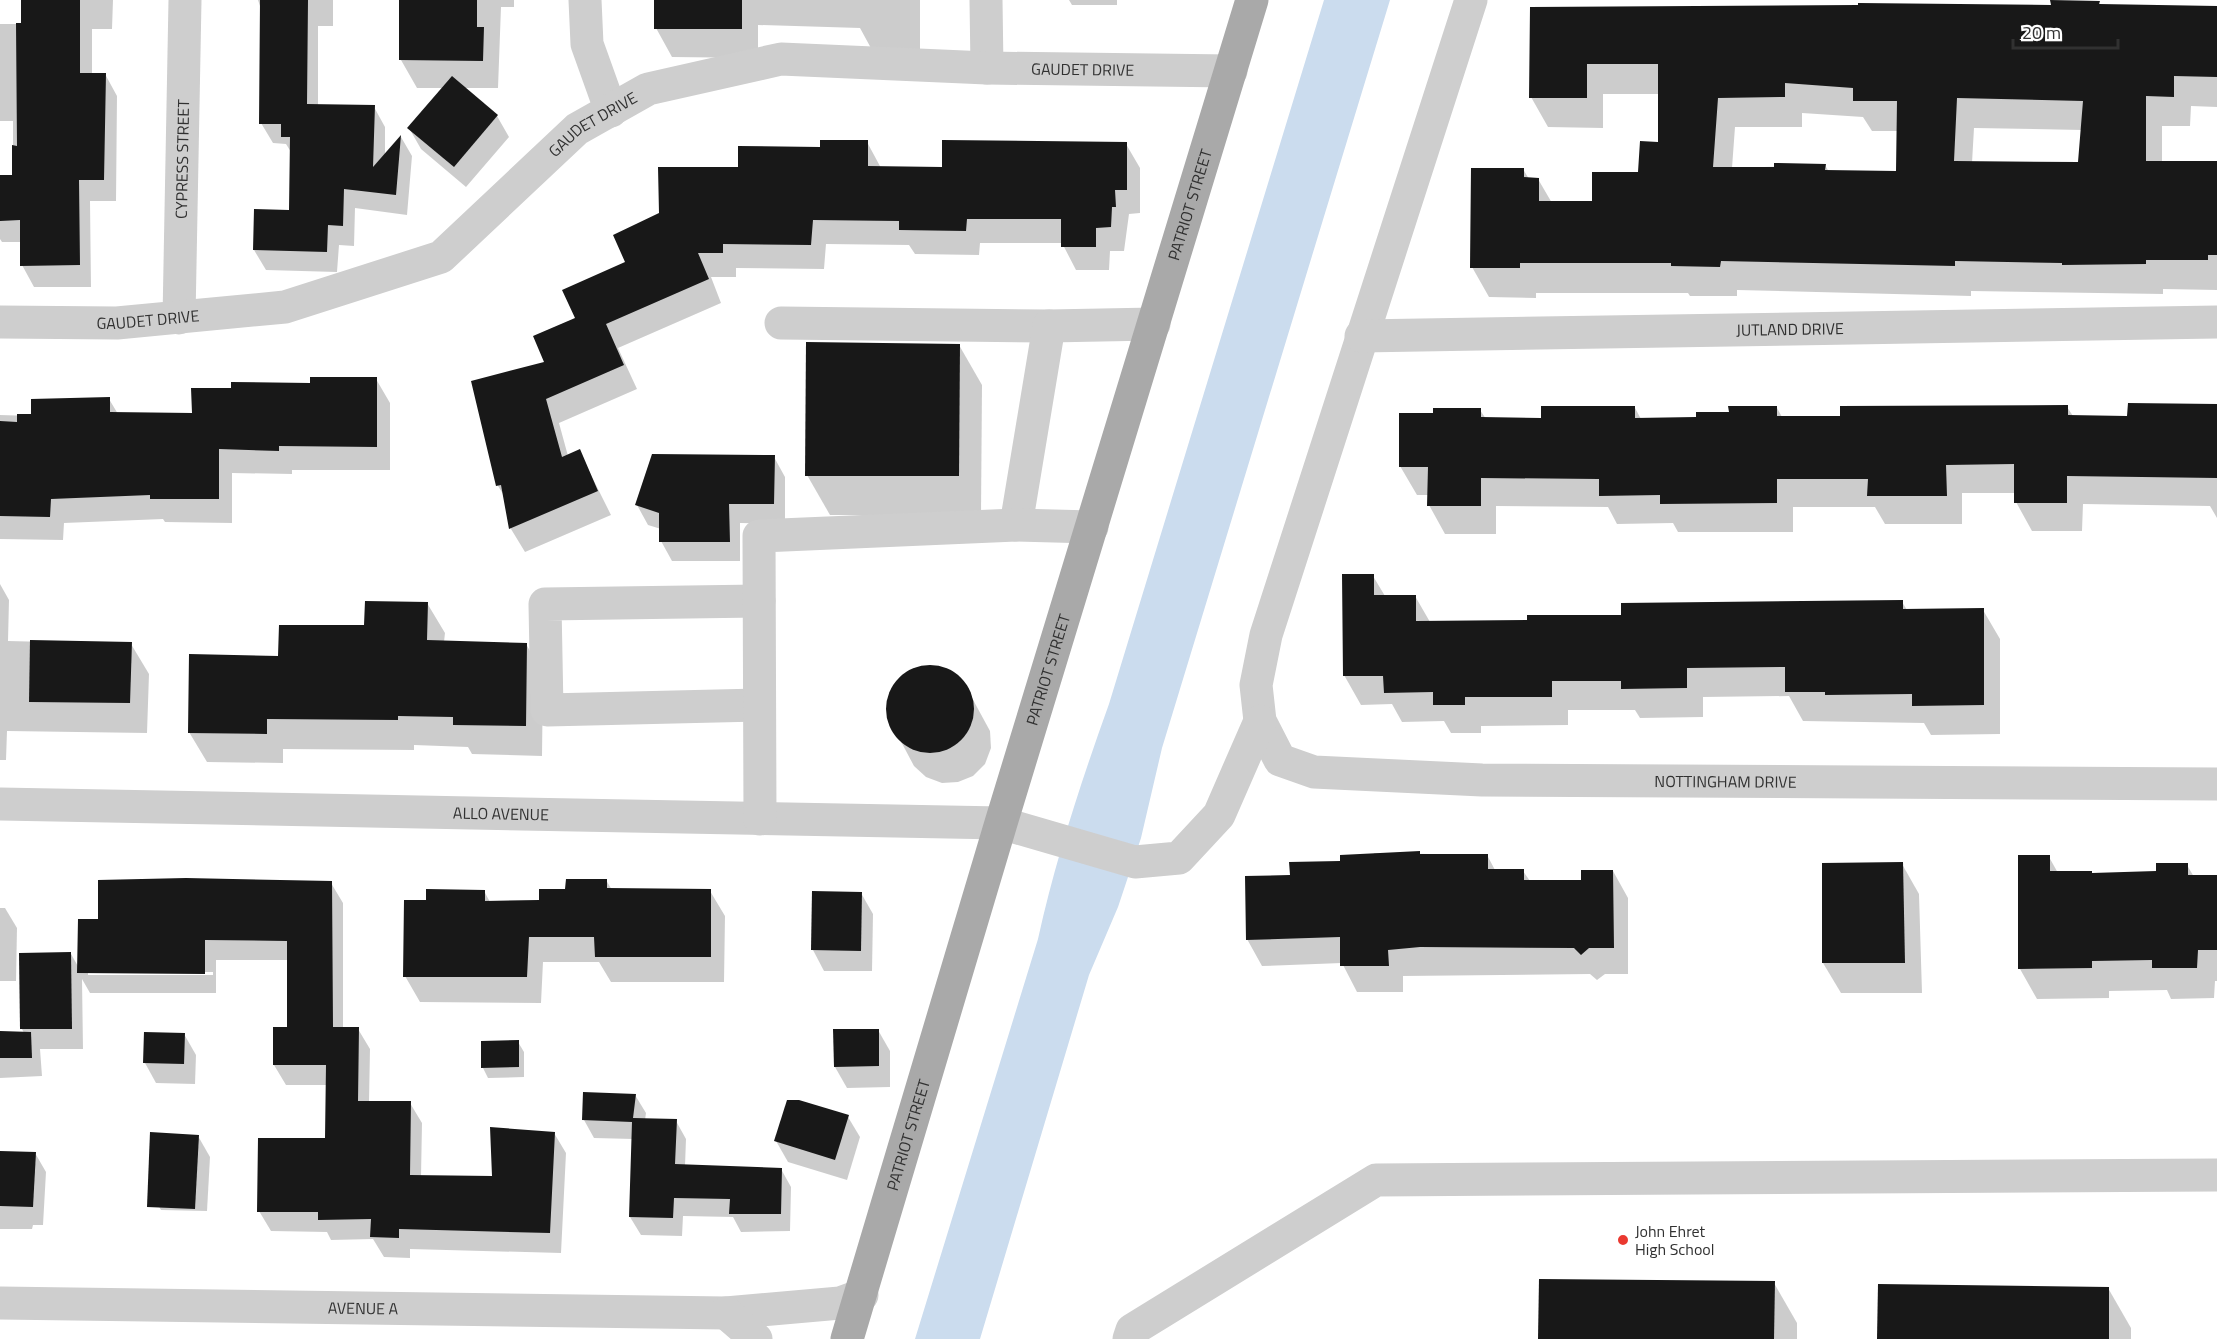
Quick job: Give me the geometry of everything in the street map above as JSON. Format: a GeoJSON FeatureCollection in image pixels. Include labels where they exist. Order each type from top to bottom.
{"type":"FeatureCollection","features":[{"type":"Feature","properties":{"kind":"main road","name":"PATRIOT STREET"},"geometry":{"type":"LineString","coordinates":[[848,1339],[1001,823],[1252,0]]}},
{"type":"Feature","properties":{"kind":"street","name":"CYPRESS STREET"},"geometry":{"type":"LineString","coordinates":[[179,318],[185,0]]}},
{"type":"Feature","properties":{"kind":"street"},"geometry":{"type":"LineString","coordinates":[[585,0],[587,44],[611,111]]}},
{"type":"Feature","properties":{"kind":"street"},"geometry":{"type":"LineString","coordinates":[[986,0],[987,68]]}},
{"type":"Feature","properties":{"kind":"street"},"geometry":{"type":"LineString","coordinates":[[1260,721],[1257,685],[1266,635],[1471,0]]}},
{"type":"Feature","properties":{"kind":"street","name":"GAUDET DRIVE"},"geometry":{"type":"LineString","coordinates":[[0,322],[117,323],[285,307],[441,257],[577,129],[648,89],[781,59],[987,68],[1231,71]]}},
{"type":"Feature","properties":{"kind":"street","name":"JUTLAND DRIVE"},"geometry":{"type":"LineString","coordinates":[[1361,336],[2217,322]]}},
{"type":"Feature","properties":{"kind":"street"},"geometry":{"type":"LineString","coordinates":[[781,323],[1049,326],[1154,324]]}},
{"type":"Feature","properties":{"kind":"street"},"geometry":{"type":"LineString","coordinates":[[1016,525],[1049,326]]}},
{"type":"Feature","properties":{"kind":"street"},"geometry":{"type":"LineString","coordinates":[[760,819],[759,536],[1016,525],[1092,527]]}},
{"type":"Feature","properties":{"kind":"street"},"geometry":{"type":"LineString","coordinates":[[759,601],[545,604],[547,710],[759,705]]}},
{"type":"Feature","properties":{"kind":"street","name":"NOTTINGHAM DRIVE"},"geometry":{"type":"LineString","coordinates":[[1260,721],[1280,760],[1314,772],[1482,780],[2217,784]]}},
{"type":"Feature","properties":{"kind":"street","name":"ALLO AVENUE"},"geometry":{"type":"LineString","coordinates":[[0,804],[1001,823],[1135,862],[1179,858],[1219,814],[1260,721]]}},
{"type":"Feature","properties":{"kind":"street"},"geometry":{"type":"LineString","coordinates":[[1129,1339],[1132,1330],[1376,1180],[2217,1175]]}},
{"type":"Feature","properties":{"kind":"street","name":"AVENUE A"},"geometry":{"type":"LineString","coordinates":[[0,1303],[726,1313],[840,1303],[862,1295]]}},
{"type":"Feature","properties":{"kind":"street"},"geometry":{"type":"LineString","coordinates":[[726,1313],[756,1339]]}},
{"type":"Feature","properties":{"kind":"water"},"geometry":{"type":"Polygon","coordinates":[[[1324,0],[1390,0],[1162,748],[1141,838],[1118,907],[1089,975],[980,1339],[915,1339],[1038,939],[1070,820],[1109,704],[1324,0]]]}},
{"type":"Feature","properties":{"kind":"building"},"geometry":{"type":"Polygon","coordinates":[[[21,0],[80,0],[80,73],[106,73],[104,180],[79,180],[80,265],[20,266],[20,220],[0,221],[0,175],[12,175],[12,145],[17,146],[16,23],[21,23],[21,0]]]}},
{"type":"Feature","properties":{"kind":"building"},"geometry":{"type":"Polygon","coordinates":[[[260,0],[308,0],[307,104],[375,105],[373,167],[401,135],[396,195],[344,189],[343,226],[328,225],[327,252],[253,250],[254,209],[289,210],[290,137],[281,137],[281,124],[259,124],[260,0]]]}},
{"type":"Feature","properties":{"kind":"building"},"geometry":{"type":"Polygon","coordinates":[[[399,0],[477,0],[477,27],[484,27],[483,61],[399,60],[399,0]]]}},
{"type":"Feature","properties":{"kind":"building"},"geometry":{"type":"Polygon","coordinates":[[[654,0],[742,0],[742,29],[654,29],[654,0]]]}},
{"type":"Feature","properties":{"kind":"building"},"geometry":{"type":"Polygon","coordinates":[[[2050,0],[2100,1],[2099,4],[2217,6],[2217,77],[2174,76],[2174,97],[2146,96],[2146,161],[2217,161],[2217,255],[2208,255],[2208,260],[2146,260],[2146,264],[2062,265],[2062,263],[1955,261],[1955,266],[1721,261],[1720,267],[1671,266],[1671,263],[1520,263],[1520,268],[1470,268],[1471,168],[1524,168],[1524,177],[1539,178],[1539,201],[1592,201],[1592,172],[1638,172],[1640,141],[1658,142],[1658,64],[1587,64],[1587,98],[1529,98],[1530,7],[1858,5],[1858,3],[2051,5],[2050,0]],[[1785,83],[1785,97],[1718,98],[1713,167],[1774,167],[1774,163],[1826,164],[1825,170],[1896,171],[1897,101],[1853,101],[1853,88],[1785,83]],[[1957,98],[1954,161],[2078,162],[2083,101],[1957,98]]]}},
{"type":"Feature","properties":{"kind":"building"},"geometry":{"type":"Polygon","coordinates":[[[452,76],[498,115],[454,167],[407,128],[452,76]]]}},
{"type":"Feature","properties":{"kind":"building"},"geometry":{"type":"Polygon","coordinates":[[[820,140],[868,140],[868,166],[942,167],[942,140],[1127,142],[1127,190],[1115,190],[1116,207],[1112,207],[1111,227],[1096,228],[1096,247],[1061,247],[1061,219],[967,219],[966,231],[899,230],[899,221],[813,220],[811,245],[723,244],[723,253],[698,253],[709,279],[606,324],[624,365],[546,399],[562,457],[580,449],[598,491],[509,529],[501,485],[496,486],[471,381],[544,362],[533,336],[575,318],[562,290],[625,262],[613,235],[659,213],[658,167],[738,167],[738,146],[820,147],[820,140]]]}},
{"type":"Feature","properties":{"kind":"building"},"geometry":{"type":"Polygon","coordinates":[[[806,342],[960,344],[959,476],[805,476],[806,342]]]}},
{"type":"Feature","properties":{"kind":"building"},"geometry":{"type":"Polygon","coordinates":[[[310,377],[377,377],[377,447],[279,446],[279,451],[219,449],[219,499],[150,499],[150,495],[51,499],[50,517],[0,516],[0,421],[17,422],[17,414],[31,414],[31,399],[110,397],[110,412],[192,413],[191,388],[231,388],[231,382],[310,383],[310,377]]]}},
{"type":"Feature","properties":{"kind":"building"},"geometry":{"type":"Polygon","coordinates":[[[2128,403],[2217,404],[2217,478],[2067,476],[2067,503],[2014,503],[2014,464],[1946,465],[1947,496],[1867,496],[1868,479],[1777,479],[1777,503],[1660,504],[1660,495],[1599,496],[1599,479],[1481,478],[1481,506],[1427,506],[1428,467],[1399,467],[1399,413],[1433,413],[1433,408],[1481,408],[1481,417],[1541,418],[1541,406],[1635,406],[1635,418],[1696,417],[1696,412],[1729,412],[1728,406],[1777,406],[1777,416],[1840,416],[1840,406],[2068,405],[2068,415],[2127,416],[2128,403]]]}},
{"type":"Feature","properties":{"kind":"building"},"geometry":{"type":"Polygon","coordinates":[[[652,454],[775,455],[774,504],[729,504],[730,542],[659,542],[659,513],[635,505],[652,454]]]}},
{"type":"Feature","properties":{"kind":"building"},"geometry":{"type":"Polygon","coordinates":[[[1342,574],[1374,574],[1374,595],[1416,595],[1416,621],[1527,620],[1527,615],[1621,615],[1621,603],[1903,600],[1903,609],[1984,608],[1984,705],[1912,706],[1912,694],[1825,695],[1825,692],[1785,692],[1785,667],[1687,668],[1687,688],[1621,689],[1621,681],[1552,681],[1552,697],[1465,697],[1465,705],[1433,705],[1433,692],[1384,693],[1383,676],[1343,676],[1342,574]]]}},
{"type":"Feature","properties":{"kind":"building"},"geometry":{"type":"Polygon","coordinates":[[[365,601],[428,602],[427,640],[527,643],[526,726],[453,725],[453,717],[398,716],[398,720],[267,719],[267,734],[188,733],[189,654],[278,656],[279,625],[364,625],[365,601]]]}},
{"type":"Feature","properties":{"kind":"building"},"geometry":{"type":"Polygon","coordinates":[[[30,640],[132,642],[130,703],[29,702],[30,640]]]}},
{"type":"Feature","properties":{"kind":"building"},"geometry":{"type":"Polygon","coordinates":[[[930,665],[947,669],[961,678],[970,692],[974,709],[970,726],[961,740],[947,749],[930,753],[913,749],[899,740],[890,726],[886,709],[890,692],[899,678],[913,669],[930,665]]]}},
{"type":"Feature","properties":{"kind":"building"},"geometry":{"type":"Polygon","coordinates":[[[1420,851],[1420,854],[1488,854],[1488,869],[1524,869],[1524,880],[1581,880],[1581,870],[1613,870],[1614,948],[1589,948],[1581,955],[1574,948],[1420,947],[1388,950],[1389,966],[1340,966],[1340,937],[1246,940],[1245,876],[1290,875],[1289,862],[1340,861],[1340,855],[1420,851]]]}},
{"type":"Feature","properties":{"kind":"building"},"geometry":{"type":"Polygon","coordinates":[[[2018,855],[2050,855],[2050,871],[2092,871],[2092,873],[2156,871],[2156,863],[2188,863],[2188,875],[2217,875],[2217,950],[2198,950],[2197,968],[2152,968],[2152,960],[2092,961],[2092,968],[2018,969],[2018,855]]]}},
{"type":"Feature","properties":{"kind":"building"},"geometry":{"type":"Polygon","coordinates":[[[1903,862],[1905,963],[1822,963],[1822,863],[1903,862]]]}},
{"type":"Feature","properties":{"kind":"building"},"geometry":{"type":"Polygon","coordinates":[[[186,878],[332,881],[333,1027],[359,1027],[358,1101],[411,1101],[410,1175],[492,1176],[490,1127],[555,1132],[550,1233],[399,1229],[399,1238],[370,1237],[371,1219],[318,1220],[318,1212],[257,1212],[258,1138],[325,1138],[326,1065],[273,1065],[273,1027],[287,1027],[287,941],[205,940],[205,974],[77,973],[78,919],[98,919],[98,880],[186,878]]]}},
{"type":"Feature","properties":{"kind":"building"},"geometry":{"type":"Polygon","coordinates":[[[566,879],[607,879],[607,888],[711,889],[711,957],[595,957],[594,937],[529,937],[527,977],[403,977],[404,900],[426,900],[426,889],[485,890],[485,901],[539,900],[539,889],[565,889],[566,879]]]}},
{"type":"Feature","properties":{"kind":"building"},"geometry":{"type":"Polygon","coordinates":[[[812,891],[862,892],[861,951],[811,950],[812,891]]]}},
{"type":"Feature","properties":{"kind":"building"},"geometry":{"type":"Polygon","coordinates":[[[71,952],[72,1029],[20,1029],[19,953],[71,952]]]}},
{"type":"Feature","properties":{"kind":"building"},"geometry":{"type":"Polygon","coordinates":[[[833,1029],[879,1029],[879,1066],[834,1067],[833,1029]]]}},
{"type":"Feature","properties":{"kind":"building"},"geometry":{"type":"Polygon","coordinates":[[[0,1031],[31,1032],[32,1058],[0,1058],[0,1031]]]}},
{"type":"Feature","properties":{"kind":"building"},"geometry":{"type":"Polygon","coordinates":[[[144,1032],[185,1033],[184,1064],[143,1063],[144,1032]]]}},
{"type":"Feature","properties":{"kind":"building"},"geometry":{"type":"Polygon","coordinates":[[[519,1040],[519,1067],[481,1068],[481,1041],[519,1040]]]}},
{"type":"Feature","properties":{"kind":"building"},"geometry":{"type":"Polygon","coordinates":[[[583,1092],[636,1094],[633,1118],[677,1119],[675,1164],[782,1168],[781,1214],[729,1214],[730,1199],[674,1198],[673,1218],[629,1217],[632,1122],[582,1120],[583,1092]]]}},
{"type":"Feature","properties":{"kind":"building"},"geometry":{"type":"Polygon","coordinates":[[[787,1100],[799,1100],[849,1115],[835,1160],[774,1141],[787,1100]]]}},
{"type":"Feature","properties":{"kind":"building"},"geometry":{"type":"Polygon","coordinates":[[[150,1132],[199,1135],[195,1209],[147,1207],[150,1132]]]}},
{"type":"Feature","properties":{"kind":"building"},"geometry":{"type":"Polygon","coordinates":[[[0,1151],[36,1152],[33,1207],[0,1206],[0,1151]]]}},
{"type":"Feature","properties":{"kind":"building"},"geometry":{"type":"Polygon","coordinates":[[[1539,1279],[1775,1281],[1774,1339],[1538,1339],[1539,1279]]]}},
{"type":"Feature","properties":{"kind":"building"},"geometry":{"type":"Polygon","coordinates":[[[1878,1284],[2109,1287],[2109,1339],[1877,1339],[1878,1284]]]}},
{"type":"Feature","properties":{"kind":"place","name":"John Ehret High School"},"geometry":{"type":"Point","coordinates":[1623,1240]}}]}
